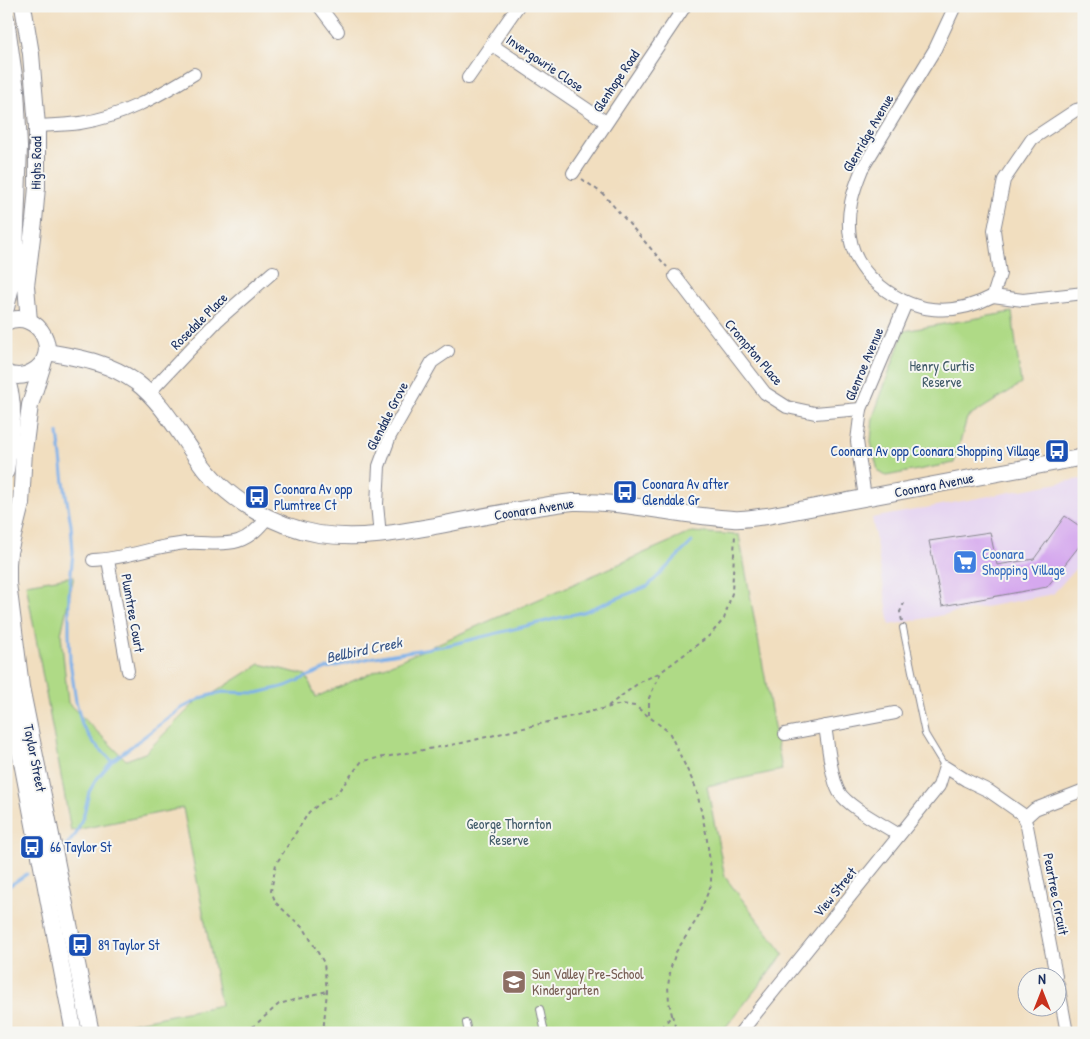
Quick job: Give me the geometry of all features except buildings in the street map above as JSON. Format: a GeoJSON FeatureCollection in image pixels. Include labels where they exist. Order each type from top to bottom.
{"type":"FeatureCollection","features":[{"type":"Feature","properties":{"kind":"street","name":"Highs Road"},"geometry":{"type":"LineString","coordinates":[[23,6],[31,54],[37,126],[36,204],[26,286],[29,321]]}},
{"type":"Feature","properties":{"kind":"street"},"geometry":{"type":"LineString","coordinates":[[319,6],[338,31]]}},
{"type":"Feature","properties":{"kind":"street","name":"Invergowrie Close"},"geometry":{"type":"LineString","coordinates":[[468,78],[518,6]]}},
{"type":"Feature","properties":{"kind":"street","name":"Glenhope Road"},"geometry":{"type":"LineString","coordinates":[[572,173],[685,6]]}},
{"type":"Feature","properties":{"kind":"street","name":"Glenridge Avenue"},"geometry":{"type":"LineString","coordinates":[[955,6],[935,49],[862,170],[854,189],[849,211],[850,236],[857,260],[870,278],[906,303],[923,308],[949,309],[980,303],[993,296]]}},
{"type":"Feature","properties":{"kind":"street","name":"Highs Road"},"geometry":{"type":"LineString","coordinates":[[6,19],[16,90],[18,147],[15,253],[12,282],[6,308]]}},
{"type":"Feature","properties":{"kind":"street","name":"Invergowrie Close"},"geometry":{"type":"LineString","coordinates":[[492,45],[606,122]]}},
{"type":"Feature","properties":{"kind":"street"},"geometry":{"type":"LineString","coordinates":[[37,126],[80,123],[118,114],[151,100],[194,74]]}},
{"type":"Feature","properties":{"kind":"street"},"geometry":{"type":"LineString","coordinates":[[1084,108],[1076,110],[1032,139],[1004,180],[994,230],[1000,274],[993,296],[1023,300],[1084,293]]}},
{"type":"Feature","properties":{"kind":"street","name":"Rosedale Place"},"geometry":{"type":"LineString","coordinates":[[149,393],[218,320],[273,272]]}},
{"type":"Feature","properties":{"kind":"street","name":"Crompton Place"},"geometry":{"type":"LineString","coordinates":[[675,276],[765,393],[787,407],[815,413],[860,409]]}},
{"type":"Feature","properties":{"kind":"street","name":"Glenroe Avenue"},"geometry":{"type":"LineString","coordinates":[[866,498],[857,441],[860,409],[906,303]]}},
{"type":"Feature","properties":{"kind":"street"},"geometry":{"type":"LineString","coordinates":[[6,322],[20,319],[29,321],[38,326],[44,333],[47,342],[45,358],[36,370],[28,375],[19,376],[6,373]]}},
{"type":"Feature","properties":{"kind":"street","name":"Glendale Grove"},"geometry":{"type":"LineString","coordinates":[[380,536],[378,504],[379,466],[390,436],[432,362],[448,351]]}},
{"type":"Feature","properties":{"kind":"street","name":"Coonara Avenue"},"geometry":{"type":"LineString","coordinates":[[45,358],[79,358],[107,365],[149,393],[169,417],[212,478],[244,504],[268,517],[296,528],[340,536],[380,536],[573,502],[595,501],[705,517],[735,519],[767,516],[1084,457]]}},
{"type":"Feature","properties":{"kind":"street","name":"Taylor Street"},"geometry":{"type":"LineString","coordinates":[[45,358],[30,405],[24,451],[21,504],[9,552],[8,583],[21,687],[91,1033]]}},
{"type":"Feature","properties":{"kind":"street"},"geometry":{"type":"LineString","coordinates":[[6,380],[12,401],[11,433],[6,471]]}},
{"type":"Feature","properties":{"kind":"street","name":"Plumtree Court"},"geometry":{"type":"LineString","coordinates":[[93,560],[108,560],[187,543],[230,543],[241,540],[257,530],[268,517]]}},
{"type":"Feature","properties":{"kind":"street","name":"Plumtree Court"},"geometry":{"type":"LineString","coordinates":[[108,560],[128,671]]}},
{"type":"Feature","properties":{"kind":"street","name":"Taylor Street"},"geometry":{"type":"LineString","coordinates":[[6,670],[74,1033]]}},
{"type":"Feature","properties":{"kind":"street"},"geometry":{"type":"LineString","coordinates":[[785,734],[895,713]]}},
{"type":"Feature","properties":{"kind":"street"},"geometry":{"type":"LineString","coordinates":[[825,726],[835,782],[839,792],[849,803],[900,836]]}},
{"type":"Feature","properties":{"kind":"street"},"geometry":{"type":"LineString","coordinates":[[945,766],[966,780],[989,791],[1022,814],[1024,819],[1035,809],[1084,790]]}},
{"type":"Feature","properties":{"kind":"street","name":"View Street"},"geometry":{"type":"LineString","coordinates":[[740,1033],[939,786],[945,766]]}},
{"type":"Feature","properties":{"kind":"street","name":"Peartree Circuit"},"geometry":{"type":"LineString","coordinates":[[1024,819],[1027,826],[1054,966]]}},
{"type":"Feature","properties":{"kind":"street"},"geometry":{"type":"LineString","coordinates":[[1064,1016],[1067,1033]]}},
{"type":"Feature","properties":{"kind":"lane"},"geometry":{"type":"LineString","coordinates":[[903,628],[925,734],[945,766]]}},
{"type":"Feature","properties":{"kind":"lane"},"geometry":{"type":"LineString","coordinates":[[540,1009],[544,1028],[543,1033]]}},
{"type":"Feature","properties":{"kind":"lane"},"geometry":{"type":"LineString","coordinates":[[466,1023],[468,1033]]}},
{"type":"Feature","properties":{"kind":"path"},"geometry":{"type":"LineString","coordinates":[[572,173],[603,194],[675,276]]}},
{"type":"Feature","properties":{"kind":"path"},"geometry":{"type":"LineString","coordinates":[[608,706],[640,682],[661,672],[710,635],[724,620],[732,594],[735,519]]}},
{"type":"Feature","properties":{"kind":"path"},"geometry":{"type":"LineString","coordinates":[[903,628],[900,612],[904,603]]}},
{"type":"Feature","properties":{"kind":"path"},"geometry":{"type":"LineString","coordinates":[[649,715],[649,698],[661,672]]}},
{"type":"Feature","properties":{"kind":"path"},"geometry":{"type":"LineString","coordinates":[[323,1033],[327,991],[324,963],[305,930],[276,903],[271,891],[276,864],[309,812],[318,804],[337,793],[362,761],[462,743],[622,704],[635,706],[669,732],[696,788],[706,832],[711,869],[711,886],[697,919],[676,952],[668,986],[669,1002],[677,1033]]}},
{"type":"Feature","properties":{"kind":"path"},"geometry":{"type":"LineString","coordinates":[[246,1033],[279,1004],[327,991]]}},
{"type":"Feature","properties":{"kind":"path"},"geometry":{"type":"LineString","coordinates":[[658,1033],[672,1015]]}},
{"type":"Feature","properties":{"kind":"shaded area","name":"Coonara Shopping Village"},"geometry":{"type":"Polygon","coordinates":[[[1080,479],[1084,481],[1084,495],[1079,517],[1084,524],[1084,559],[1053,594],[890,625],[872,518],[1080,479]]]}},
{"type":"Feature","properties":{"kind":"green space","name":"Henry Curtis Reserve"},"geometry":{"type":"Polygon","coordinates":[[[1012,312],[1021,384],[967,418],[954,463],[886,476],[878,471],[871,442],[873,417],[904,331],[1012,312]]]}},
{"type":"Feature","properties":{"kind":"green space","name":"George Thornton Reserve"},"geometry":{"type":"Polygon","coordinates":[[[692,532],[739,535],[782,770],[707,786],[725,877],[784,954],[721,1033],[107,1033],[107,1028],[221,1005],[183,808],[71,831],[26,584],[74,576],[61,634],[68,703],[126,760],[145,753],[198,700],[214,693],[260,664],[306,675],[316,697],[692,532]]]}},
{"type":"Feature","properties":{"kind":"waterway"},"geometry":{"type":"LineString","coordinates":[[58,433],[73,552],[69,593],[69,633],[70,661],[76,701],[82,725],[94,743],[112,761]]}},
{"type":"Feature","properties":{"kind":"waterway","name":"Bellbird Creek"},"geometry":{"type":"LineString","coordinates":[[62,851],[76,834],[84,814],[89,792],[96,780],[112,761],[182,708],[204,697],[223,692],[257,693],[286,686],[327,668],[375,657],[449,645],[583,612],[648,586],[692,542]]}},
{"type":"Feature","properties":{"kind":"waterway","name":"Bellbird Creek"},"geometry":{"type":"LineString","coordinates":[[6,888],[27,874]]}},
{"type":"Feature","properties":{"kind":"place","name":"Coonara Av opp Coonara Shopping Village"},"geometry":{"type":"Point","coordinates":[1057,451]}},
{"type":"Feature","properties":{"kind":"place","name":"Coonara Av after Glendale Gr"},"geometry":{"type":"Point","coordinates":[625,492]}},
{"type":"Feature","properties":{"kind":"place","name":"Coonara Av opp Plumtree Ct"},"geometry":{"type":"Point","coordinates":[257,497]}},
{"type":"Feature","properties":{"kind":"place","name":"Coonara Shopping Village"},"geometry":{"type":"Point","coordinates":[965,562]}},
{"type":"Feature","properties":{"kind":"place","name":"66 Taylor St"},"geometry":{"type":"Point","coordinates":[32,847]}},
{"type":"Feature","properties":{"kind":"place","name":"89 Taylor St"},"geometry":{"type":"Point","coordinates":[80,945]}},
{"type":"Feature","properties":{"kind":"place","name":"Sun Valley Pre-School Kindergarten"},"geometry":{"type":"Point","coordinates":[514,982]}}]}
